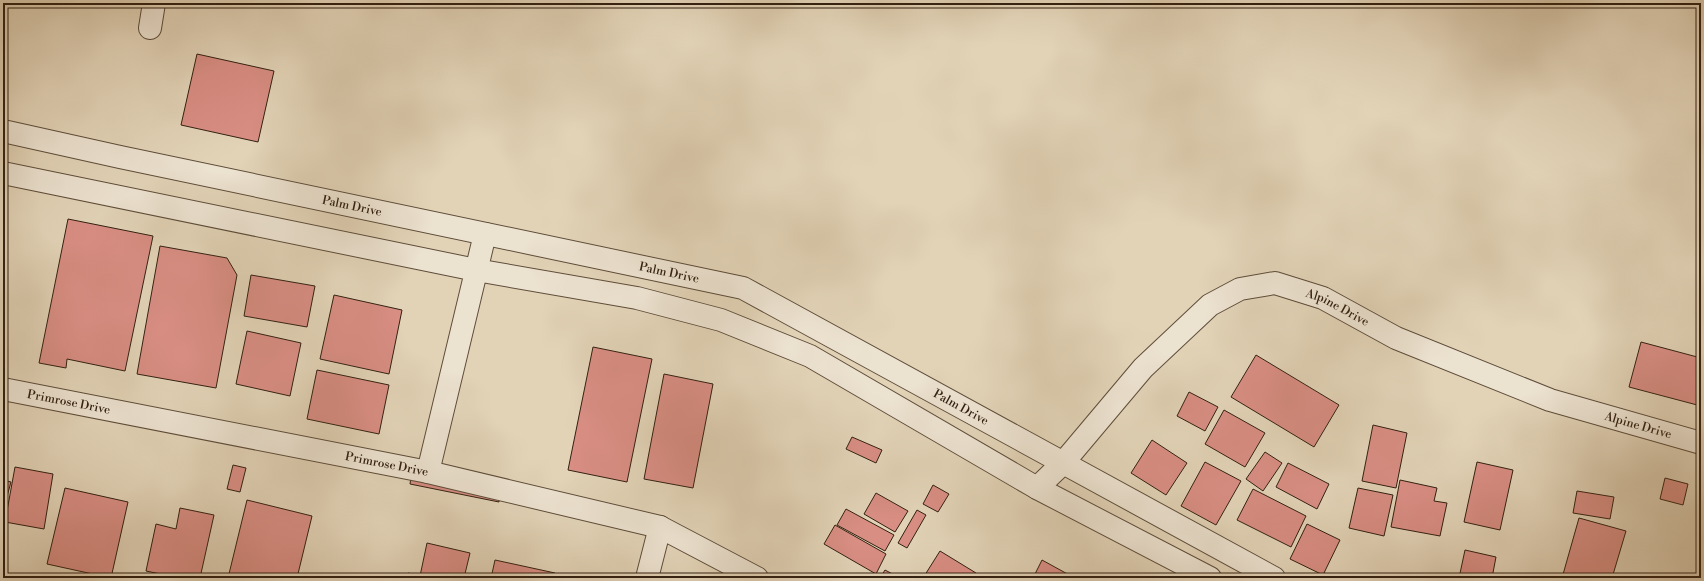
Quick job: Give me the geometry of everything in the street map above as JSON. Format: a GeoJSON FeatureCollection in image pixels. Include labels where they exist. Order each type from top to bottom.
{"type":"FeatureCollection","features":[{"type":"Feature","properties":{"kind":"street"},"geometry":{"type":"LineString","coordinates":[[150,28],[154,3]]}},
{"type":"Feature","properties":{"kind":"street","name":"Palm Drive"},"geometry":{"type":"LineString","coordinates":[[3,131],[743,288],[1274,578]]}},
{"type":"Feature","properties":{"kind":"street"},"geometry":{"type":"LineString","coordinates":[[3,173],[476,270],[637,298],[721,320],[810,356],[1037,488],[1210,578]]}},
{"type":"Feature","properties":{"kind":"street"},"geometry":{"type":"LineString","coordinates":[[428,472],[485,234]]}},
{"type":"Feature","properties":{"kind":"street","name":"Alpine Drive"},"geometry":{"type":"LineString","coordinates":[[1037,488],[1064,463],[1143,368],[1210,306],[1240,289],[1274,283],[1323,298],[1396,338],[1550,400],[1701,443]]}},
{"type":"Feature","properties":{"kind":"street","name":"Primrose Drive"},"geometry":{"type":"LineString","coordinates":[[3,389],[428,472],[660,527],[757,578]]}},
{"type":"Feature","properties":{"kind":"street"},"geometry":{"type":"LineString","coordinates":[[647,578],[660,527]]}},
{"type":"Feature","properties":{"kind":"building"},"geometry":{"type":"Polygon","coordinates":[[[197,54],[274,71],[258,142],[181,125],[197,54]]]}},
{"type":"Feature","properties":{"kind":"building"},"geometry":{"type":"Polygon","coordinates":[[[68,219],[153,236],[125,371],[67,359],[66,368],[39,363],[68,219]]]}},
{"type":"Feature","properties":{"kind":"building"},"geometry":{"type":"Polygon","coordinates":[[[160,246],[227,258],[237,275],[216,388],[137,374],[160,246]]]}},
{"type":"Feature","properties":{"kind":"building"},"geometry":{"type":"Polygon","coordinates":[[[251,275],[315,286],[307,327],[244,316],[251,275]]]}},
{"type":"Feature","properties":{"kind":"building"},"geometry":{"type":"Polygon","coordinates":[[[334,295],[402,310],[389,374],[320,359],[334,295]]]}},
{"type":"Feature","properties":{"kind":"building"},"geometry":{"type":"Polygon","coordinates":[[[247,331],[301,343],[290,396],[236,384],[247,331]]]}},
{"type":"Feature","properties":{"kind":"building"},"geometry":{"type":"Polygon","coordinates":[[[1641,342],[1701,358],[1701,406],[1629,387],[1641,342]]]}},
{"type":"Feature","properties":{"kind":"building"},"geometry":{"type":"Polygon","coordinates":[[[593,347],[652,359],[627,482],[568,470],[593,347]]]}},
{"type":"Feature","properties":{"kind":"building"},"geometry":{"type":"Polygon","coordinates":[[[1256,355],[1339,405],[1314,447],[1231,397],[1256,355]]]}},
{"type":"Feature","properties":{"kind":"building"},"geometry":{"type":"Polygon","coordinates":[[[317,370],[389,385],[379,434],[307,419],[317,370]]]}},
{"type":"Feature","properties":{"kind":"building"},"geometry":{"type":"Polygon","coordinates":[[[664,374],[713,384],[693,488],[644,479],[664,374]]]}},
{"type":"Feature","properties":{"kind":"building"},"geometry":{"type":"Polygon","coordinates":[[[1189,392],[1218,407],[1205,431],[1177,416],[1189,392]]]}},
{"type":"Feature","properties":{"kind":"building"},"geometry":{"type":"Polygon","coordinates":[[[1224,410],[1265,433],[1245,467],[1205,444],[1224,410]]]}},
{"type":"Feature","properties":{"kind":"building"},"geometry":{"type":"Polygon","coordinates":[[[1373,425],[1407,433],[1396,488],[1362,481],[1373,425]]]}},
{"type":"Feature","properties":{"kind":"building"},"geometry":{"type":"Polygon","coordinates":[[[852,437],[882,450],[876,463],[846,449],[852,437]]]}},
{"type":"Feature","properties":{"kind":"building"},"geometry":{"type":"Polygon","coordinates":[[[1152,440],[1187,463],[1166,495],[1131,473],[1152,440]]]}},
{"type":"Feature","properties":{"kind":"building"},"geometry":{"type":"Polygon","coordinates":[[[1265,452],[1282,463],[1263,491],[1246,479],[1265,452]]]}},
{"type":"Feature","properties":{"kind":"building"},"geometry":{"type":"Polygon","coordinates":[[[1205,462],[1241,481],[1216,525],[1181,506],[1205,462]]]}},
{"type":"Feature","properties":{"kind":"building"},"geometry":{"type":"Polygon","coordinates":[[[1477,462],[1513,470],[1500,530],[1464,522],[1477,462]]]}},
{"type":"Feature","properties":{"kind":"building"},"geometry":{"type":"Polygon","coordinates":[[[1288,463],[1329,484],[1317,509],[1276,487],[1288,463]]]}},
{"type":"Feature","properties":{"kind":"building"},"geometry":{"type":"Polygon","coordinates":[[[233,465],[246,468],[240,492],[227,489],[233,465]]]}},
{"type":"Feature","properties":{"kind":"building"},"geometry":{"type":"Polygon","coordinates":[[[15,467],[53,474],[44,529],[5,522],[15,467]]]}},
{"type":"Feature","properties":{"kind":"building"},"geometry":{"type":"Polygon","coordinates":[[[411,477],[500,496],[499,502],[410,484],[411,477]]]}},
{"type":"Feature","properties":{"kind":"building"},"geometry":{"type":"Polygon","coordinates":[[[1665,478],[1688,484],[1683,505],[1660,499],[1665,478]]]}},
{"type":"Feature","properties":{"kind":"building"},"geometry":{"type":"Polygon","coordinates":[[[3,480],[11,482],[6,500],[3,499],[3,480]]]}},
{"type":"Feature","properties":{"kind":"building"},"geometry":{"type":"Polygon","coordinates":[[[1400,480],[1437,488],[1434,501],[1447,503],[1440,536],[1391,527],[1400,480]]]}},
{"type":"Feature","properties":{"kind":"building"},"geometry":{"type":"Polygon","coordinates":[[[933,485],[949,494],[938,512],[923,504],[933,485]]]}},
{"type":"Feature","properties":{"kind":"building"},"geometry":{"type":"Polygon","coordinates":[[[65,488],[128,502],[111,578],[47,564],[65,488]]]}},
{"type":"Feature","properties":{"kind":"building"},"geometry":{"type":"Polygon","coordinates":[[[1358,488],[1393,495],[1384,536],[1349,528],[1358,488]]]}},
{"type":"Feature","properties":{"kind":"building"},"geometry":{"type":"Polygon","coordinates":[[[1253,489],[1306,516],[1291,547],[1237,520],[1253,489]]]}},
{"type":"Feature","properties":{"kind":"building"},"geometry":{"type":"Polygon","coordinates":[[[1577,491],[1614,497],[1610,519],[1573,513],[1577,491]]]}},
{"type":"Feature","properties":{"kind":"building"},"geometry":{"type":"Polygon","coordinates":[[[876,493],[908,511],[895,532],[864,514],[876,493]]]}},
{"type":"Feature","properties":{"kind":"building"},"geometry":{"type":"Polygon","coordinates":[[[247,500],[312,516],[297,578],[228,578],[247,500]]]}},
{"type":"Feature","properties":{"kind":"building"},"geometry":{"type":"Polygon","coordinates":[[[180,508],[214,515],[200,578],[180,578],[146,571],[156,524],[176,529],[180,508]]]}},
{"type":"Feature","properties":{"kind":"building"},"geometry":{"type":"Polygon","coordinates":[[[846,509],[894,535],[885,551],[837,525],[846,509]]]}},
{"type":"Feature","properties":{"kind":"building"},"geometry":{"type":"Polygon","coordinates":[[[917,510],[926,515],[907,548],[898,543],[917,510]]]}},
{"type":"Feature","properties":{"kind":"building"},"geometry":{"type":"Polygon","coordinates":[[[1579,518],[1626,531],[1612,578],[1562,578],[1579,518]]]}},
{"type":"Feature","properties":{"kind":"building"},"geometry":{"type":"Polygon","coordinates":[[[1307,524],[1340,540],[1323,575],[1290,559],[1307,524]]]}},
{"type":"Feature","properties":{"kind":"building"},"geometry":{"type":"Polygon","coordinates":[[[835,525],[886,554],[876,574],[824,544],[835,525]]]}},
{"type":"Feature","properties":{"kind":"building"},"geometry":{"type":"Polygon","coordinates":[[[427,543],[470,553],[464,578],[407,578],[408,573],[420,576],[427,543]]]}},
{"type":"Feature","properties":{"kind":"building"},"geometry":{"type":"Polygon","coordinates":[[[1465,550],[1496,557],[1492,578],[1459,578],[1465,550]]]}},
{"type":"Feature","properties":{"kind":"building"},"geometry":{"type":"Polygon","coordinates":[[[940,551],[976,573],[973,578],[923,578],[940,551]]]}},
{"type":"Feature","properties":{"kind":"building"},"geometry":{"type":"Polygon","coordinates":[[[495,560],[555,573],[554,578],[491,578],[495,560]]]}},
{"type":"Feature","properties":{"kind":"building"},"geometry":{"type":"Polygon","coordinates":[[[1042,560],[1073,577],[1073,578],[1033,578],[1042,560]]]}},
{"type":"Feature","properties":{"kind":"building"},"geometry":{"type":"Polygon","coordinates":[[[885,570],[900,578],[880,578],[885,570]]]}}]}
